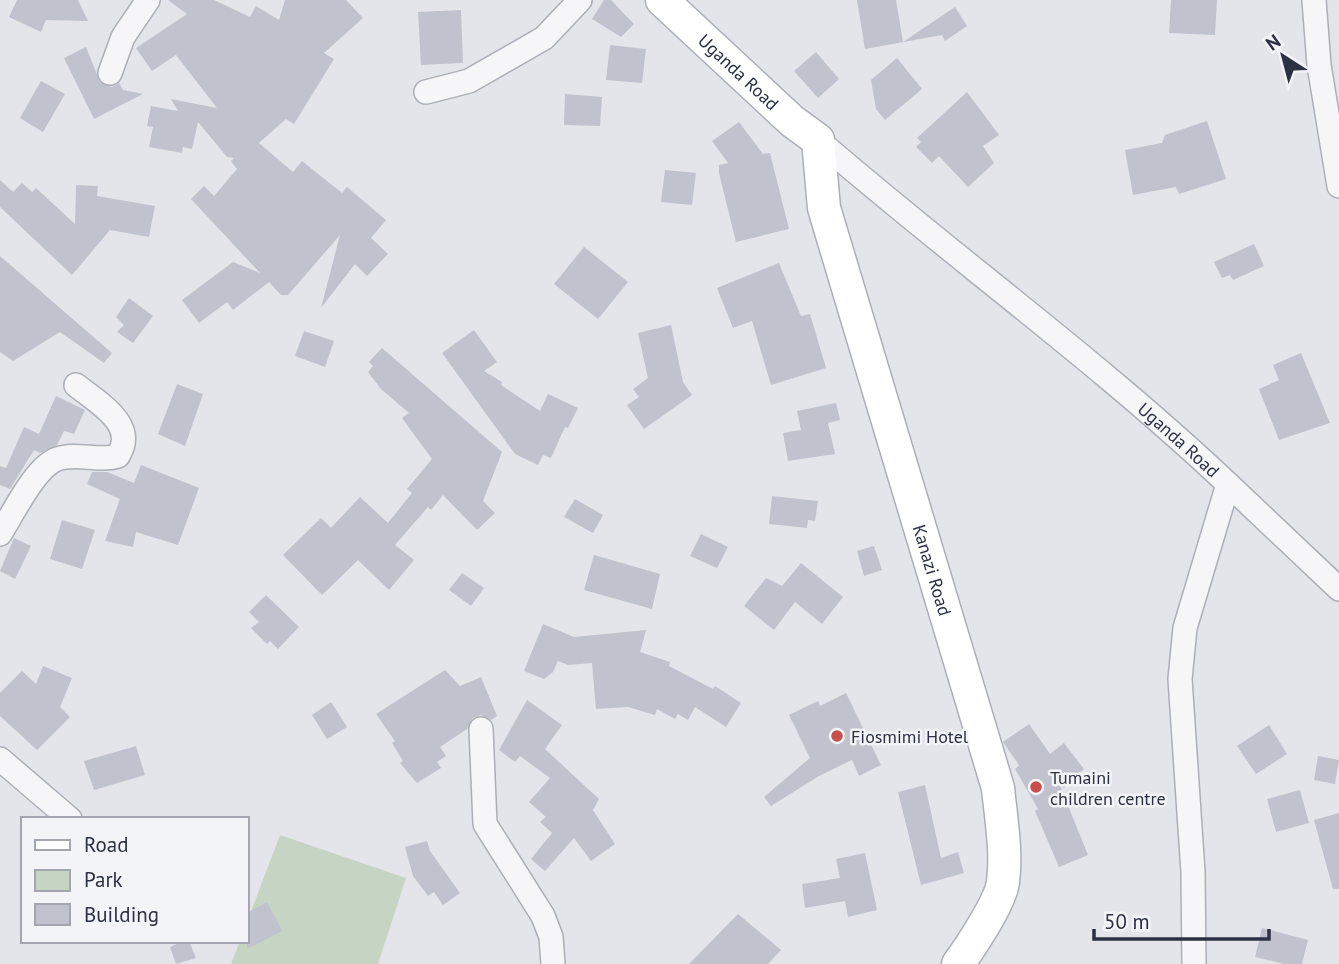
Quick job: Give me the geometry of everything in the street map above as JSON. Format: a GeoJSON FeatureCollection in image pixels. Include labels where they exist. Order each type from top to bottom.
{"type":"FeatureCollection","features":[{"type":"Feature","properties":{"kind":"main road","name":"Uganda Road"},"geometry":{"type":"LineString","coordinates":[[673,3],[792,121],[819,155]]}},
{"type":"Feature","properties":{"kind":"main road","name":"Kanazi Road"},"geometry":{"type":"LineString","coordinates":[[819,155],[824,208],[998,788],[1003,838],[1003,885],[971,946],[958,964]]}},
{"type":"Feature","properties":{"kind":"street"},"geometry":{"type":"LineString","coordinates":[[110,73],[123,37],[148,0]]}},
{"type":"Feature","properties":{"kind":"street"},"geometry":{"type":"LineString","coordinates":[[426,92],[469,81],[544,38],[580,0]]}},
{"type":"Feature","properties":{"kind":"street"},"geometry":{"type":"LineString","coordinates":[[1314,0],[1319,65],[1339,186]]}},
{"type":"Feature","properties":{"kind":"street","name":"Uganda Road"},"geometry":{"type":"LineString","coordinates":[[819,155],[1030,310],[1132,396],[1228,484],[1185,628],[1180,679],[1193,872],[1194,964]]}},
{"type":"Feature","properties":{"kind":"street"},"geometry":{"type":"LineString","coordinates":[[0,534],[39,472],[57,459],[105,460],[118,456],[124,446],[125,433],[117,420],[76,385]]}},
{"type":"Feature","properties":{"kind":"street"},"geometry":{"type":"LineString","coordinates":[[1228,484],[1334,578]]}},
{"type":"Feature","properties":{"kind":"street"},"geometry":{"type":"LineString","coordinates":[[481,729],[485,824],[543,916],[551,937],[553,964]]}},
{"type":"Feature","properties":{"kind":"street"},"geometry":{"type":"LineString","coordinates":[[0,760],[68,817]]}},
{"type":"Feature","properties":{"kind":"green space"},"geometry":{"type":"Polygon","coordinates":[[[280,835],[406,878],[378,964],[231,964],[239,943],[248,943],[248,919],[280,835]]]}},
{"type":"Feature","properties":{"kind":"building"},"geometry":{"type":"Polygon","coordinates":[[[17,0],[78,0],[88,21],[46,20],[41,32],[9,17],[17,0]]]}},
{"type":"Feature","properties":{"kind":"building"},"geometry":{"type":"Polygon","coordinates":[[[168,0],[214,0],[250,17],[256,6],[279,20],[285,0],[346,0],[363,18],[324,53],[334,59],[294,124],[286,119],[259,143],[293,172],[302,161],[342,193],[347,187],[386,220],[371,238],[388,254],[367,276],[355,264],[321,308],[340,235],[288,295],[281,295],[269,282],[233,310],[227,302],[199,323],[182,300],[233,262],[260,273],[191,199],[204,186],[214,196],[237,169],[231,161],[234,158],[227,157],[198,122],[192,149],[183,147],[182,153],[149,147],[153,127],[147,126],[151,106],[178,111],[171,99],[217,108],[176,55],[152,71],[136,48],[187,14],[168,0]]]}},
{"type":"Feature","properties":{"kind":"building"},"geometry":{"type":"Polygon","coordinates":[[[604,0],[611,0],[634,24],[621,37],[592,19],[604,0]]]}},
{"type":"Feature","properties":{"kind":"building"},"geometry":{"type":"Polygon","coordinates":[[[857,0],[896,0],[903,42],[955,7],[967,26],[945,41],[942,35],[865,49],[857,0]]]}},
{"type":"Feature","properties":{"kind":"building"},"geometry":{"type":"Polygon","coordinates":[[[1171,0],[1217,0],[1215,35],[1169,33],[1171,0]]]}},
{"type":"Feature","properties":{"kind":"building"},"geometry":{"type":"Polygon","coordinates":[[[461,10],[463,63],[421,65],[418,12],[461,10]]]}},
{"type":"Feature","properties":{"kind":"building"},"geometry":{"type":"Polygon","coordinates":[[[610,45],[646,49],[642,83],[606,80],[610,45]]]}},
{"type":"Feature","properties":{"kind":"building"},"geometry":{"type":"Polygon","coordinates":[[[86,47],[100,82],[112,87],[119,83],[123,90],[143,94],[94,119],[64,58],[86,47]]]}},
{"type":"Feature","properties":{"kind":"building"},"geometry":{"type":"Polygon","coordinates":[[[816,52],[839,79],[818,98],[794,71],[816,52]]]}},
{"type":"Feature","properties":{"kind":"building"},"geometry":{"type":"Polygon","coordinates":[[[897,58],[922,89],[885,120],[876,109],[871,80],[897,58]]]}},
{"type":"Feature","properties":{"kind":"building"},"geometry":{"type":"Polygon","coordinates":[[[41,81],[65,94],[43,132],[20,118],[41,81]]]}},
{"type":"Feature","properties":{"kind":"building"},"geometry":{"type":"Polygon","coordinates":[[[967,92],[999,135],[983,146],[994,163],[968,187],[939,156],[932,163],[916,147],[921,142],[917,138],[967,92]]]}},
{"type":"Feature","properties":{"kind":"building"},"geometry":{"type":"Polygon","coordinates":[[[565,94],[602,97],[600,126],[564,125],[565,94]]]}},
{"type":"Feature","properties":{"kind":"building"},"geometry":{"type":"Polygon","coordinates":[[[1207,121],[1226,179],[1179,194],[1176,187],[1133,195],[1125,150],[1162,143],[1165,135],[1207,121]]]}},
{"type":"Feature","properties":{"kind":"building"},"geometry":{"type":"Polygon","coordinates":[[[739,122],[763,154],[770,153],[789,229],[736,242],[719,173],[719,165],[728,163],[712,141],[739,122]]]}},
{"type":"Feature","properties":{"kind":"building"},"geometry":{"type":"Polygon","coordinates":[[[665,170],[696,173],[692,205],[661,202],[665,170]]]}},
{"type":"Feature","properties":{"kind":"building"},"geometry":{"type":"Polygon","coordinates":[[[0,180],[13,192],[22,183],[32,192],[36,188],[75,224],[76,185],[98,186],[97,196],[155,206],[149,237],[110,230],[72,275],[0,207],[0,180]]]}},
{"type":"Feature","properties":{"kind":"building"},"geometry":{"type":"Polygon","coordinates":[[[1254,244],[1264,266],[1233,280],[1230,275],[1222,278],[1214,262],[1254,244]]]}},
{"type":"Feature","properties":{"kind":"building"},"geometry":{"type":"Polygon","coordinates":[[[584,247],[628,282],[598,319],[554,284],[584,247]]]}},
{"type":"Feature","properties":{"kind":"building"},"geometry":{"type":"Polygon","coordinates":[[[0,256],[112,353],[104,363],[60,332],[13,361],[0,352],[0,256]]]}},
{"type":"Feature","properties":{"kind":"building"},"geometry":{"type":"Polygon","coordinates":[[[779,263],[801,316],[810,314],[826,368],[771,385],[752,321],[733,328],[717,288],[779,263]]]}},
{"type":"Feature","properties":{"kind":"building"},"geometry":{"type":"Polygon","coordinates":[[[129,298],[153,316],[133,343],[117,332],[124,325],[116,317],[129,298]]]}},
{"type":"Feature","properties":{"kind":"building"},"geometry":{"type":"Polygon","coordinates":[[[671,325],[683,382],[692,395],[644,429],[627,405],[639,397],[633,389],[648,378],[638,333],[671,325]]]}},
{"type":"Feature","properties":{"kind":"building"},"geometry":{"type":"Polygon","coordinates":[[[474,330],[497,362],[484,371],[502,382],[501,385],[540,411],[548,394],[578,408],[568,428],[565,427],[551,458],[543,455],[538,465],[515,454],[442,353],[474,330]]]}},
{"type":"Feature","properties":{"kind":"building"},"geometry":{"type":"Polygon","coordinates":[[[304,331],[334,341],[325,367],[295,356],[304,331]]]}},
{"type":"Feature","properties":{"kind":"building"},"geometry":{"type":"Polygon","coordinates":[[[382,348],[502,452],[483,501],[495,513],[477,530],[443,495],[431,510],[428,507],[395,545],[414,560],[389,590],[358,560],[322,595],[283,555],[321,518],[331,528],[360,497],[388,523],[412,493],[407,489],[432,459],[402,418],[409,413],[381,389],[368,372],[373,366],[369,362],[382,348]]]}},
{"type":"Feature","properties":{"kind":"building"},"geometry":{"type":"Polygon","coordinates":[[[1301,353],[1330,423],[1279,440],[1259,389],[1279,380],[1273,365],[1301,353]]]}},
{"type":"Feature","properties":{"kind":"building"},"geometry":{"type":"Polygon","coordinates":[[[177,384],[203,394],[185,446],[158,434],[177,384]]]}},
{"type":"Feature","properties":{"kind":"building"},"geometry":{"type":"Polygon","coordinates":[[[56,396],[85,410],[74,434],[64,431],[57,445],[40,453],[34,450],[10,489],[0,485],[0,466],[6,468],[24,427],[39,434],[56,396]]]}},
{"type":"Feature","properties":{"kind":"building"},"geometry":{"type":"Polygon","coordinates":[[[836,403],[840,420],[828,423],[835,454],[788,461],[783,433],[801,430],[797,411],[836,403]]]}},
{"type":"Feature","properties":{"kind":"building"},"geometry":{"type":"Polygon","coordinates":[[[141,465],[199,488],[178,545],[136,532],[133,547],[105,541],[120,499],[87,484],[92,472],[107,472],[134,483],[141,465]]]}},
{"type":"Feature","properties":{"kind":"building"},"geometry":{"type":"Polygon","coordinates":[[[772,496],[818,501],[815,521],[808,520],[807,528],[769,524],[772,496]]]}},
{"type":"Feature","properties":{"kind":"building"},"geometry":{"type":"Polygon","coordinates":[[[575,499],[603,515],[593,533],[564,517],[575,499]]]}},
{"type":"Feature","properties":{"kind":"building"},"geometry":{"type":"Polygon","coordinates":[[[62,520],[95,530],[82,569],[50,559],[62,520]]]}},
{"type":"Feature","properties":{"kind":"building"},"geometry":{"type":"Polygon","coordinates":[[[701,534],[728,547],[717,568],[690,556],[701,534]]]}},
{"type":"Feature","properties":{"kind":"building"},"geometry":{"type":"Polygon","coordinates":[[[14,538],[31,546],[15,579],[0,571],[14,538]]]}},
{"type":"Feature","properties":{"kind":"building"},"geometry":{"type":"Polygon","coordinates":[[[874,546],[882,570],[864,576],[857,551],[874,546]]]}},
{"type":"Feature","properties":{"kind":"building"},"geometry":{"type":"Polygon","coordinates":[[[594,555],[660,574],[652,609],[584,590],[594,555]]]}},
{"type":"Feature","properties":{"kind":"building"},"geometry":{"type":"Polygon","coordinates":[[[801,563],[843,597],[822,624],[795,602],[774,630],[744,606],[766,578],[782,586],[801,563]]]}},
{"type":"Feature","properties":{"kind":"building"},"geometry":{"type":"Polygon","coordinates":[[[462,573],[484,588],[471,606],[449,590],[462,573]]]}},
{"type":"Feature","properties":{"kind":"building"},"geometry":{"type":"Polygon","coordinates":[[[266,595],[299,627],[278,649],[270,641],[267,644],[251,628],[259,622],[249,612],[266,595]]]}},
{"type":"Feature","properties":{"kind":"building"},"geometry":{"type":"Polygon","coordinates":[[[543,624],[574,637],[646,630],[640,652],[670,662],[669,666],[713,689],[715,686],[741,703],[726,727],[695,707],[688,720],[678,714],[675,719],[657,709],[655,715],[628,707],[596,709],[592,663],[568,665],[558,661],[553,672],[544,679],[524,671],[543,624]]]}},
{"type":"Feature","properties":{"kind":"building"},"geometry":{"type":"Polygon","coordinates":[[[43,666],[72,678],[60,707],[70,717],[37,750],[0,716],[0,693],[22,671],[36,684],[43,666]]]}},
{"type":"Feature","properties":{"kind":"building"},"geometry":{"type":"Polygon","coordinates":[[[445,670],[460,686],[481,677],[497,716],[491,720],[481,715],[473,718],[467,729],[440,747],[446,756],[437,762],[441,768],[417,783],[400,763],[403,761],[392,743],[395,741],[376,714],[445,670]]]}},
{"type":"Feature","properties":{"kind":"building","name":"Fiosmimi Hotel"},"geometry":{"type":"Polygon","coordinates":[[[846,693],[881,765],[859,776],[852,760],[819,776],[771,806],[764,797],[810,758],[789,715],[818,701],[820,706],[846,693]]]}},
{"type":"Feature","properties":{"kind":"building"},"geometry":{"type":"Polygon","coordinates":[[[527,700],[562,725],[545,749],[599,799],[593,810],[615,844],[591,861],[574,838],[545,871],[531,859],[552,833],[540,822],[546,817],[529,802],[550,778],[520,756],[515,762],[499,750],[527,700]]]}},
{"type":"Feature","properties":{"kind":"building"},"geometry":{"type":"Polygon","coordinates":[[[331,702],[347,727],[327,739],[312,715],[331,702]]]}},
{"type":"Feature","properties":{"kind":"building"},"geometry":{"type":"Polygon","coordinates":[[[1029,724],[1050,754],[1064,743],[1084,769],[1064,788],[1059,783],[1088,855],[1059,867],[1035,811],[1038,809],[1015,769],[1019,765],[1003,742],[1029,724]]]}},
{"type":"Feature","properties":{"kind":"building"},"geometry":{"type":"Polygon","coordinates":[[[1269,725],[1287,754],[1256,774],[1237,746],[1269,725]]]}},
{"type":"Feature","properties":{"kind":"building"},"geometry":{"type":"Polygon","coordinates":[[[136,746],[145,775],[94,790],[84,761],[136,746]]]}},
{"type":"Feature","properties":{"kind":"building"},"geometry":{"type":"Polygon","coordinates":[[[1318,756],[1339,760],[1335,784],[1314,780],[1318,756]]]}},
{"type":"Feature","properties":{"kind":"building"},"geometry":{"type":"Polygon","coordinates":[[[925,785],[941,858],[958,852],[964,873],[921,885],[898,792],[925,785]]]}},
{"type":"Feature","properties":{"kind":"building"},"geometry":{"type":"Polygon","coordinates":[[[1300,790],[1309,823],[1276,832],[1267,799],[1300,790]]]}},
{"type":"Feature","properties":{"kind":"building"},"geometry":{"type":"Polygon","coordinates":[[[1339,813],[1339,889],[1333,889],[1314,820],[1339,813]]]}},
{"type":"Feature","properties":{"kind":"building"},"geometry":{"type":"Polygon","coordinates":[[[427,841],[430,851],[460,893],[443,905],[434,892],[428,896],[413,876],[405,847],[427,841]]]}},
{"type":"Feature","properties":{"kind":"building"},"geometry":{"type":"Polygon","coordinates":[[[865,853],[877,910],[848,917],[845,901],[805,908],[802,884],[840,878],[836,859],[865,853]]]}},
{"type":"Feature","properties":{"kind":"building"},"geometry":{"type":"Polygon","coordinates":[[[267,902],[282,931],[247,949],[248,912],[267,902]]]}},
{"type":"Feature","properties":{"kind":"building"},"geometry":{"type":"Polygon","coordinates":[[[738,914],[781,950],[768,964],[689,964],[738,914]]]}},
{"type":"Feature","properties":{"kind":"building"},"geometry":{"type":"Polygon","coordinates":[[[1262,928],[1308,940],[1302,964],[1284,964],[1255,957],[1262,928]]]}},
{"type":"Feature","properties":{"kind":"building"},"geometry":{"type":"Polygon","coordinates":[[[190,943],[196,958],[176,964],[170,947],[190,943]]]}},
{"type":"Feature","properties":{"kind":"place","name":"Fiosmimi Hotel"},"geometry":{"type":"Point","coordinates":[837,736]}},
{"type":"Feature","properties":{"kind":"place","name":"Tumaini children centre"},"geometry":{"type":"Point","coordinates":[1036,787]}}]}
